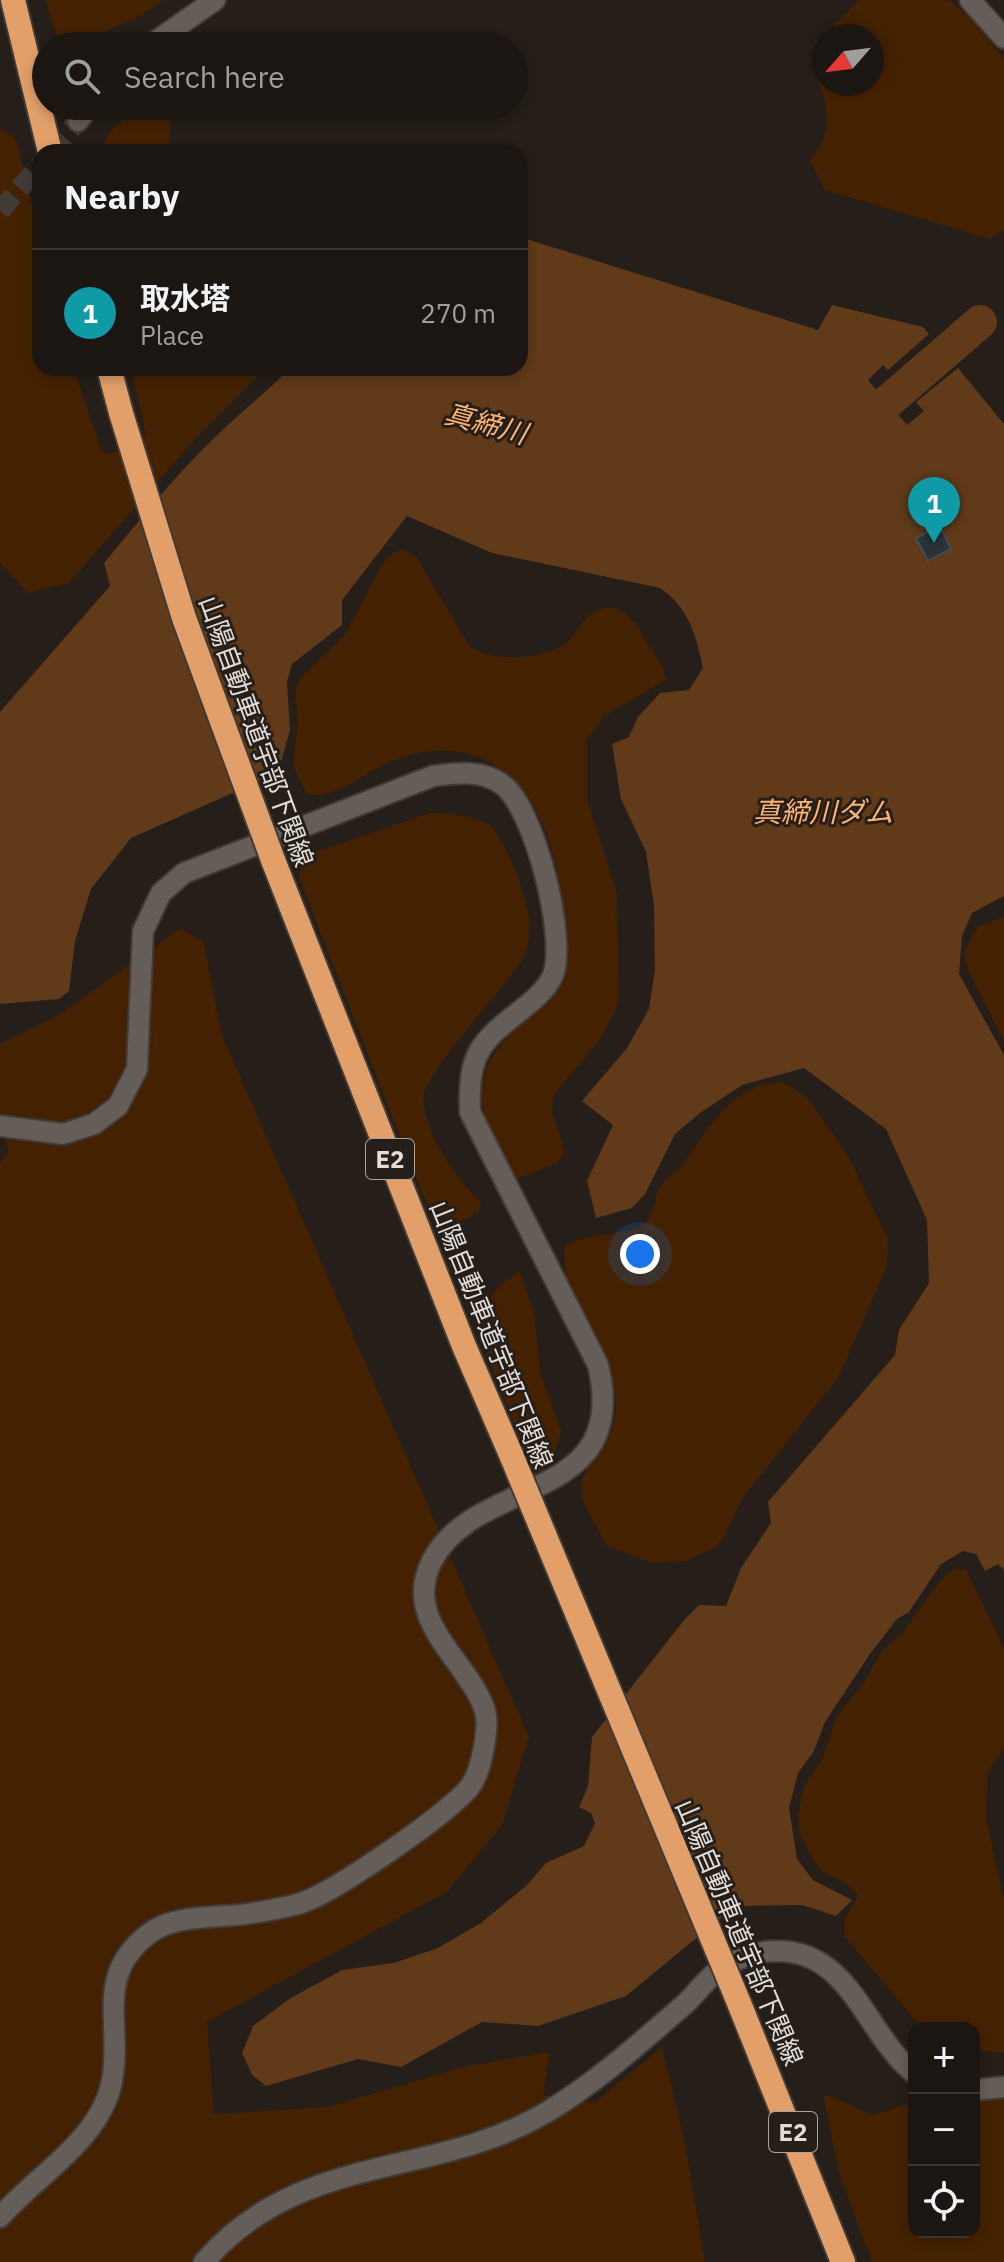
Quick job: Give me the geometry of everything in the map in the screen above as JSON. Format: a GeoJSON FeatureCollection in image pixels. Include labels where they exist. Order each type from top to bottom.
{"type":"FeatureCollection","features":[{"type":"Feature","properties":{"kind":"highway"},"geometry":{"type":"LineString","coordinates":[[13,0],[32,78]]}},
{"type":"Feature","properties":{"kind":"highway"},"geometry":{"type":"LineString","coordinates":[[42,120],[48,144]]}},
{"type":"Feature","properties":{"kind":"highway","name":"山陽自動車道宇部下関線"},"geometry":{"type":"LineString","coordinates":[[111,376],[184,618],[273,860],[464,1346],[739,2003],[843,2262]]}},
{"type":"Feature","properties":{"kind":"street"},"geometry":{"type":"LineString","coordinates":[[169,32],[215,0]]}},
{"type":"Feature","properties":{"kind":"street"},"geometry":{"type":"LineString","coordinates":[[970,0],[1004,38]]}},
{"type":"Feature","properties":{"kind":"street"},"geometry":{"type":"LineString","coordinates":[[0,1126],[63,1134],[94,1124],[118,1106],[137,1069],[143,931],[161,893],[184,873],[433,776],[469,771],[503,785],[525,815],[541,855],[557,944],[553,975],[537,997],[483,1042],[471,1069],[470,1112],[598,1365],[605,1395],[599,1432],[562,1474],[464,1525],[444,1541],[430,1564],[425,1581],[425,1610],[435,1632],[483,1705],[487,1726],[480,1768],[469,1788],[436,1816],[340,1885],[302,1903],[250,1914],[183,1922],[153,1930],[134,1947],[113,1986],[114,2064],[107,2098],[86,2132],[0,2217]]}},
{"type":"Feature","properties":{"kind":"street"},"geometry":{"type":"LineString","coordinates":[[204,2262],[246,2223],[306,2188],[480,2142],[545,2113],[581,2090],[647,2037],[715,1972],[754,1955],[792,1952],[826,1966],[853,1993],[884,2044],[908,2067]]}},
{"type":"Feature","properties":{"kind":"street"},"geometry":{"type":"LineString","coordinates":[[980,2089],[1004,2087]]}},
{"type":"Feature","properties":{"kind":"shaded area"},"geometry":{"type":"Polygon","coordinates":[[[45,0],[164,0],[139,17],[103,32],[55,32],[45,0]]]}},
{"type":"Feature","properties":{"kind":"shaded area"},"geometry":{"type":"Polygon","coordinates":[[[859,0],[949,0],[974,22],[1004,59],[1004,229],[990,239],[825,190],[810,160],[822,144],[827,125],[823,96],[884,96],[884,24],[836,24],[859,0]]]}},
{"type":"Feature","properties":{"kind":"shaded area"},"geometry":{"type":"Polygon","coordinates":[[[122,120],[172,120],[168,144],[104,144],[109,133],[122,120]]]}},
{"type":"Feature","properties":{"kind":"shaded area"},"geometry":{"type":"Polygon","coordinates":[[[0,128],[17,140],[32,206],[32,376],[76,376],[102,451],[110,454],[146,435],[133,376],[258,376],[195,439],[69,583],[28,593],[0,563],[0,128]]]}},
{"type":"Feature","properties":{"kind":"shaded area"},"geometry":{"type":"Polygon","coordinates":[[[403,549],[417,558],[470,647],[479,652],[515,657],[550,651],[565,644],[590,615],[615,608],[628,616],[640,630],[665,673],[666,680],[604,716],[587,740],[587,798],[617,894],[619,996],[615,1011],[600,1039],[554,1095],[552,1110],[565,1152],[557,1163],[517,1179],[505,1164],[492,1136],[484,1111],[482,1090],[494,1054],[554,989],[558,882],[548,837],[536,811],[521,788],[502,770],[481,758],[455,752],[427,752],[395,760],[341,789],[319,795],[307,794],[293,767],[298,722],[295,690],[301,677],[344,636],[380,568],[390,555],[403,549]]]}},
{"type":"Feature","properties":{"kind":"shaded area"},"geometry":{"type":"Polygon","coordinates":[[[430,813],[473,818],[493,829],[514,866],[530,924],[522,961],[438,1068],[424,1095],[428,1122],[442,1153],[481,1201],[478,1213],[459,1222],[431,1209],[423,1195],[299,878],[302,862],[313,853],[430,813]]]}},
{"type":"Feature","properties":{"kind":"shaded area"},"geometry":{"type":"Polygon","coordinates":[[[1004,917],[1004,1042],[967,967],[964,952],[978,927],[1004,917]]]}},
{"type":"Feature","properties":{"kind":"shaded area"},"geometry":{"type":"Polygon","coordinates":[[[181,928],[204,943],[222,1035],[529,1737],[502,1825],[447,1892],[207,2022],[214,2114],[327,2107],[467,2066],[550,2052],[543,2095],[594,2103],[662,2047],[685,2142],[705,2262],[0,2262],[0,1163],[8,1151],[0,1116],[0,1044],[59,1015],[181,928]]]}},
{"type":"Feature","properties":{"kind":"shaded area"},"geometry":{"type":"Polygon","coordinates":[[[783,1082],[808,1098],[848,1156],[888,1238],[887,1267],[838,1378],[742,1499],[723,1539],[713,1549],[686,1561],[653,1563],[607,1546],[583,1501],[580,1485],[611,1434],[617,1404],[600,1346],[565,1277],[564,1247],[584,1238],[640,1226],[652,1213],[662,1184],[684,1163],[724,1109],[749,1090],[783,1082]]]}},
{"type":"Feature","properties":{"kind":"shaded area"},"geometry":{"type":"Polygon","coordinates":[[[520,1271],[534,1314],[541,1375],[561,1430],[554,1458],[540,1475],[535,1475],[475,1325],[475,1313],[502,1284],[520,1271]]]}},
{"type":"Feature","properties":{"kind":"shaded area"},"geometry":{"type":"Polygon","coordinates":[[[966,1569],[1004,1649],[1004,1747],[988,1772],[986,1818],[1004,1901],[1004,2053],[980,2051],[980,2022],[917,2022],[845,1937],[844,1921],[858,1896],[847,1884],[820,1870],[799,1830],[798,1814],[805,1784],[822,1760],[837,1716],[862,1686],[881,1652],[904,1631],[940,1581],[952,1570],[966,1569]]]}},
{"type":"Feature","properties":{"kind":"shaded area"},"geometry":{"type":"Polygon","coordinates":[[[823,2093],[873,2115],[908,2104],[908,2238],[980,2238],[980,2099],[1004,2098],[1004,2262],[872,2262],[839,2173],[823,2093]]]}},
{"type":"Feature","properties":{"kind":"water","name":"真締川ダム"},"geometry":{"type":"Polygon","coordinates":[[[528,239],[818,330],[832,305],[923,327],[929,334],[888,370],[883,365],[868,380],[907,425],[924,411],[916,402],[958,368],[1004,424],[1004,896],[972,913],[962,936],[959,974],[1004,1055],[1004,1570],[998,1564],[985,1571],[976,1554],[963,1551],[941,1564],[909,1612],[897,1619],[870,1654],[825,1722],[814,1751],[798,1773],[789,1808],[797,1859],[813,1880],[852,1900],[836,1916],[802,1905],[735,1906],[626,1996],[538,2026],[482,2022],[401,2067],[358,2059],[266,2086],[252,2075],[242,2053],[253,2026],[289,1999],[342,1970],[394,1963],[438,1948],[481,1923],[527,1885],[546,1863],[584,1846],[595,1823],[591,1813],[579,1807],[588,1786],[592,1737],[699,1605],[726,1606],[741,1568],[771,1523],[768,1502],[895,1355],[899,1330],[929,1283],[927,1220],[886,1129],[804,1068],[742,1085],[700,1113],[675,1134],[645,1194],[632,1208],[596,1218],[587,1181],[613,1125],[582,1101],[627,1048],[649,1009],[655,970],[654,906],[646,852],[621,799],[612,744],[629,737],[638,717],[660,693],[689,690],[703,668],[685,613],[660,588],[492,553],[407,516],[342,600],[342,625],[292,664],[287,682],[290,730],[278,773],[131,838],[91,889],[75,941],[69,991],[59,999],[0,1004],[0,712],[110,586],[104,563],[199,454],[282,376],[528,376],[528,239]]]}},
{"type":"Feature","properties":{"kind":"building"},"geometry":{"type":"Polygon","coordinates":[[[940,526],[951,549],[928,561],[916,538],[940,526]]]}},
{"type":"Feature","properties":{"kind":"waterway","name":"真締川"},"geometry":{"type":"LineString","coordinates":[[854,431],[980,322]]}},
{"type":"Feature","properties":{"kind":"tunnel"},"geometry":{"type":"LineString","coordinates":[[58,144],[78,121]]}},
{"type":"Feature","properties":{"kind":"tunnel"},"geometry":{"type":"LineString","coordinates":[[0,211],[32,174]]}},
{"type":"Feature","properties":{"kind":"place","name":"取水塔"},"geometry":{"type":"Point","coordinates":[934,543]}}]}
